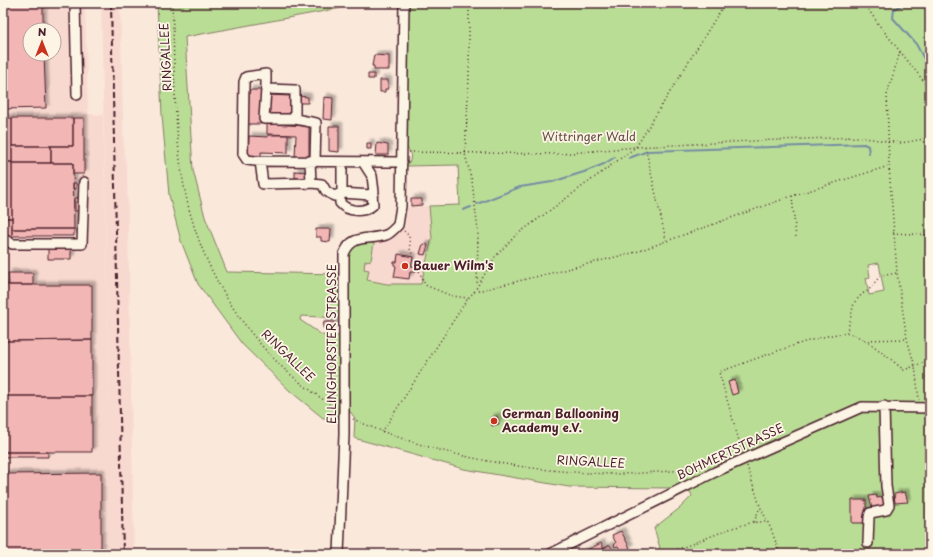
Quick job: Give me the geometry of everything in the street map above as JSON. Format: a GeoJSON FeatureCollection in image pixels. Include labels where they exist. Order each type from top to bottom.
{"type":"FeatureCollection","features":[{"type":"Feature","properties":{"kind":"street"},"geometry":{"type":"LineString","coordinates":[[75,3],[77,95]]}},
{"type":"Feature","properties":{"kind":"street"},"geometry":{"type":"LineString","coordinates":[[398,225],[401,206],[404,3]]}},
{"type":"Feature","properties":{"kind":"street"},"geometry":{"type":"LineString","coordinates":[[311,183],[313,161],[316,123],[295,119],[264,119],[266,74],[246,77],[244,82],[243,154],[248,160],[260,161],[313,161],[342,162],[402,162]]}},
{"type":"Feature","properties":{"kind":"street"},"geometry":{"type":"LineString","coordinates":[[266,89],[295,90],[295,119]]}},
{"type":"Feature","properties":{"kind":"street"},"geometry":{"type":"LineString","coordinates":[[260,161],[263,184],[322,184],[326,191],[334,196],[341,194],[371,195],[372,193]]}},
{"type":"Feature","properties":{"kind":"street"},"geometry":{"type":"LineString","coordinates":[[342,162],[340,203],[343,207],[350,210],[362,210],[373,205],[372,193],[374,192],[372,176],[363,162]]}},
{"type":"Feature","properties":{"kind":"street"},"geometry":{"type":"LineString","coordinates":[[3,241],[8,241],[12,244],[82,244],[84,182]]}},
{"type":"Feature","properties":{"kind":"street","name":"ELLINGHORSTER STRASSE"},"geometry":{"type":"LineString","coordinates":[[339,554],[344,416],[344,254],[347,246],[352,241],[387,234],[398,225]]}},
{"type":"Feature","properties":{"kind":"street"},"geometry":{"type":"LineString","coordinates":[[868,544],[870,513],[886,510],[888,506],[884,406]]}},
{"type":"Feature","properties":{"kind":"street","name":"BOHMERTSTRASSE"},"geometry":{"type":"LineString","coordinates":[[550,554],[744,458],[862,407],[884,406],[930,408]]}},
{"type":"Feature","properties":{"kind":"path","name":"RINGALLEE"},"geometry":{"type":"LineString","coordinates":[[172,3],[181,163],[186,197],[198,240],[206,259],[229,302],[243,324],[261,345],[305,387],[344,416],[411,442],[468,457],[561,471],[621,474],[698,470],[715,472]]}},
{"type":"Feature","properties":{"kind":"path"},"geometry":{"type":"LineString","coordinates":[[469,3],[469,77],[465,154],[472,181],[478,231],[477,285]]}},
{"type":"Feature","properties":{"kind":"path"},"geometry":{"type":"LineString","coordinates":[[382,432],[468,298],[474,292],[495,257],[515,236],[636,147],[725,3]]}},
{"type":"Feature","properties":{"kind":"path"},"geometry":{"type":"LineString","coordinates":[[864,3],[900,52],[930,89]]}},
{"type":"Feature","properties":{"kind":"path"},"geometry":{"type":"LineString","coordinates":[[900,52],[887,94],[889,166],[897,273],[907,339],[915,366],[920,407]]}},
{"type":"Feature","properties":{"kind":"path"},"geometry":{"type":"LineString","coordinates":[[402,152],[465,154],[560,154],[645,146],[857,137],[901,143],[930,138]]}},
{"type":"Feature","properties":{"kind":"path"},"geometry":{"type":"LineString","coordinates":[[645,146],[666,241]]}},
{"type":"Feature","properties":{"kind":"path"},"geometry":{"type":"LineString","coordinates":[[474,292],[636,252],[792,196],[889,166]]}},
{"type":"Feature","properties":{"kind":"path"},"geometry":{"type":"LineString","coordinates":[[792,196],[796,238]]}},
{"type":"Feature","properties":{"kind":"path"},"geometry":{"type":"LineString","coordinates":[[398,225],[409,236],[410,249],[425,285],[452,296],[468,298]]}},
{"type":"Feature","properties":{"kind":"path"},"geometry":{"type":"LineString","coordinates":[[893,233],[930,235]]}},
{"type":"Feature","properties":{"kind":"path"},"geometry":{"type":"LineString","coordinates":[[847,332],[854,303],[862,294],[868,291],[880,276],[897,273]]}},
{"type":"Feature","properties":{"kind":"path"},"geometry":{"type":"LineString","coordinates":[[780,554],[768,522],[760,506],[744,458],[719,372],[802,343],[847,332],[864,340],[904,370],[930,360]]}},
{"type":"Feature","properties":{"kind":"path"},"geometry":{"type":"LineString","coordinates":[[864,340],[907,339]]}},
{"type":"Feature","properties":{"kind":"path"},"geometry":{"type":"LineString","coordinates":[[754,522],[760,506]]}},
{"type":"Feature","properties":{"kind":"path"},"geometry":{"type":"LineString","coordinates":[[666,554],[754,522],[768,522]]}},
{"type":"Feature","properties":{"kind":"shaded area"},"geometry":{"type":"Polygon","coordinates":[[[3,3],[85,3],[88,114],[103,115],[111,459],[101,3],[120,3],[124,154],[127,170],[134,554],[3,554],[3,3]]]}},
{"type":"Feature","properties":{"kind":"shaded area"},"geometry":{"type":"Polygon","coordinates":[[[408,206],[429,206],[430,212],[432,238],[421,284],[387,284],[367,280],[364,269],[365,261],[371,260],[374,243],[390,237],[401,226],[405,227],[408,206]]]}},
{"type":"Feature","properties":{"kind":"green space"},"geometry":{"type":"Polygon","coordinates":[[[157,3],[341,3],[341,8],[185,37],[193,170],[205,217],[227,272],[341,274],[341,318],[301,316],[300,320],[322,335],[341,336],[341,373],[337,419],[323,418],[290,391],[242,344],[198,284],[181,241],[169,195],[162,115],[157,3]]]}},
{"type":"Feature","properties":{"kind":"green space","name":"Wittringer Wald"},"geometry":{"type":"Polygon","coordinates":[[[408,3],[930,3],[930,554],[649,554],[660,548],[654,528],[680,508],[692,496],[690,491],[649,511],[672,488],[569,487],[464,469],[354,438],[355,418],[348,409],[347,254],[355,245],[362,243],[374,243],[371,260],[365,261],[364,269],[369,270],[367,280],[387,284],[421,284],[432,238],[429,206],[460,205],[458,165],[406,166],[410,161],[411,153],[405,145],[408,3]],[[879,263],[868,265],[870,277],[866,278],[869,295],[884,292],[879,263]]]}},
{"type":"Feature","properties":{"kind":"building"},"geometry":{"type":"Polygon","coordinates":[[[3,3],[43,3],[43,22],[22,22],[22,62],[44,62],[46,108],[3,109],[3,3]]]}},
{"type":"Feature","properties":{"kind":"building"},"geometry":{"type":"Polygon","coordinates":[[[374,55],[389,56],[389,70],[374,70],[374,66],[372,66],[374,55]]]}},
{"type":"Feature","properties":{"kind":"building"},"geometry":{"type":"Polygon","coordinates":[[[368,74],[374,74],[374,79],[368,79],[368,74]]]}},
{"type":"Feature","properties":{"kind":"building"},"geometry":{"type":"Polygon","coordinates":[[[380,80],[388,80],[388,89],[385,89],[385,92],[380,92],[380,80]]]}},
{"type":"Feature","properties":{"kind":"building"},"geometry":{"type":"Polygon","coordinates":[[[249,90],[262,90],[261,124],[248,124],[249,90]]]}},
{"type":"Feature","properties":{"kind":"building"},"geometry":{"type":"Polygon","coordinates":[[[268,95],[291,96],[290,115],[267,114],[268,95]]]}},
{"type":"Feature","properties":{"kind":"building"},"geometry":{"type":"Polygon","coordinates":[[[298,96],[308,97],[308,103],[298,103],[298,96]]]}},
{"type":"Feature","properties":{"kind":"building"},"geometry":{"type":"Polygon","coordinates":[[[324,97],[333,98],[332,120],[323,119],[324,97]]]}},
{"type":"Feature","properties":{"kind":"building"},"geometry":{"type":"Polygon","coordinates":[[[3,118],[12,118],[12,162],[3,162],[3,118]]]}},
{"type":"Feature","properties":{"kind":"building"},"geometry":{"type":"Polygon","coordinates":[[[12,118],[73,118],[73,146],[12,146],[12,118]]]}},
{"type":"Feature","properties":{"kind":"building"},"geometry":{"type":"Polygon","coordinates":[[[73,118],[84,118],[84,174],[73,174],[73,163],[51,163],[51,146],[73,146],[73,118]]]}},
{"type":"Feature","properties":{"kind":"building"},"geometry":{"type":"Polygon","coordinates":[[[267,124],[309,126],[309,158],[295,158],[296,135],[267,134],[267,124]]]}},
{"type":"Feature","properties":{"kind":"building"},"geometry":{"type":"Polygon","coordinates":[[[329,126],[339,126],[339,152],[329,151],[329,126]]]}},
{"type":"Feature","properties":{"kind":"building"},"geometry":{"type":"Polygon","coordinates":[[[268,135],[288,135],[288,153],[261,152],[261,156],[248,156],[249,136],[268,137],[268,135]]]}},
{"type":"Feature","properties":{"kind":"building"},"geometry":{"type":"Polygon","coordinates":[[[367,143],[371,143],[371,149],[367,149],[367,143]]]}},
{"type":"Feature","properties":{"kind":"building"},"geometry":{"type":"Polygon","coordinates":[[[377,143],[388,145],[388,155],[376,155],[377,143]]]}},
{"type":"Feature","properties":{"kind":"building"},"geometry":{"type":"Polygon","coordinates":[[[12,146],[51,146],[51,163],[12,163],[12,146]]]}},
{"type":"Feature","properties":{"kind":"building"},"geometry":{"type":"Polygon","coordinates":[[[3,162],[12,162],[12,218],[3,218],[3,162]]]}},
{"type":"Feature","properties":{"kind":"building"},"geometry":{"type":"Polygon","coordinates":[[[12,163],[73,163],[74,229],[12,229],[12,163]]]}},
{"type":"Feature","properties":{"kind":"building"},"geometry":{"type":"Polygon","coordinates":[[[295,171],[307,172],[307,178],[295,178],[295,171]]]}},
{"type":"Feature","properties":{"kind":"building"},"geometry":{"type":"Polygon","coordinates":[[[73,183],[76,183],[76,189],[73,189],[73,183]]]}},
{"type":"Feature","properties":{"kind":"building"},"geometry":{"type":"Polygon","coordinates":[[[75,198],[81,198],[80,211],[75,211],[75,198]]]}},
{"type":"Feature","properties":{"kind":"building"},"geometry":{"type":"Polygon","coordinates":[[[411,199],[422,199],[422,205],[411,206],[411,199]]]}},
{"type":"Feature","properties":{"kind":"building"},"geometry":{"type":"Polygon","coordinates":[[[3,218],[12,218],[12,236],[5,236],[5,239],[3,239],[3,218]]]}},
{"type":"Feature","properties":{"kind":"building"},"geometry":{"type":"Polygon","coordinates":[[[12,229],[74,229],[74,236],[12,236],[12,229]]]}},
{"type":"Feature","properties":{"kind":"building"},"geometry":{"type":"Polygon","coordinates":[[[316,229],[331,229],[330,242],[321,241],[321,237],[316,237],[316,229]]]}},
{"type":"Feature","properties":{"kind":"building"},"geometry":{"type":"Polygon","coordinates":[[[423,244],[428,245],[425,255],[420,254],[423,244]]]}},
{"type":"Feature","properties":{"kind":"building"},"geometry":{"type":"Polygon","coordinates":[[[48,248],[71,248],[71,259],[48,259],[48,248]]]}},
{"type":"Feature","properties":{"kind":"building","name":"Bauer Wilm's"},"geometry":{"type":"Polygon","coordinates":[[[398,254],[413,257],[411,266],[417,267],[416,272],[410,272],[409,279],[394,277],[396,266],[394,265],[394,262],[397,262],[398,254]]]}},
{"type":"Feature","properties":{"kind":"building"},"geometry":{"type":"Polygon","coordinates":[[[8,273],[33,273],[33,285],[9,285],[8,273]]]}},
{"type":"Feature","properties":{"kind":"building"},"geometry":{"type":"Polygon","coordinates":[[[3,285],[92,285],[92,340],[3,341],[3,285]]]}},
{"type":"Feature","properties":{"kind":"building"},"geometry":{"type":"Polygon","coordinates":[[[324,322],[335,322],[335,328],[323,328],[324,322]]]}},
{"type":"Feature","properties":{"kind":"building"},"geometry":{"type":"Polygon","coordinates":[[[92,340],[92,396],[3,396],[3,341],[92,340]]]}},
{"type":"Feature","properties":{"kind":"building"},"geometry":{"type":"Polygon","coordinates":[[[735,380],[738,393],[732,395],[728,382],[735,380]]]}},
{"type":"Feature","properties":{"kind":"building"},"geometry":{"type":"Polygon","coordinates":[[[3,396],[92,396],[92,452],[3,452],[3,396]]]}},
{"type":"Feature","properties":{"kind":"building","name":"German Ballooning Academy e.V."},"geometry":{"type":"Polygon","coordinates":[[[497,416],[499,424],[492,426],[490,418],[497,416]]]}},
{"type":"Feature","properties":{"kind":"building"},"geometry":{"type":"Polygon","coordinates":[[[3,452],[48,452],[48,457],[3,457],[3,452]]]}},
{"type":"Feature","properties":{"kind":"building"},"geometry":{"type":"Polygon","coordinates":[[[101,473],[101,554],[3,554],[3,474],[101,473]]]}},
{"type":"Feature","properties":{"kind":"building"},"geometry":{"type":"Polygon","coordinates":[[[905,492],[908,502],[895,503],[894,494],[905,492]]]}},
{"type":"Feature","properties":{"kind":"building"},"geometry":{"type":"Polygon","coordinates":[[[876,495],[877,498],[883,497],[885,506],[872,509],[869,496],[876,495]]]}},
{"type":"Feature","properties":{"kind":"building"},"geometry":{"type":"Polygon","coordinates":[[[852,500],[866,500],[866,523],[852,523],[852,500]]]}},
{"type":"Feature","properties":{"kind":"building"},"geometry":{"type":"Polygon","coordinates":[[[621,531],[630,548],[621,553],[618,546],[615,547],[614,545],[616,543],[612,535],[621,531]]]}},
{"type":"Feature","properties":{"kind":"building"},"geometry":{"type":"Polygon","coordinates":[[[601,543],[606,554],[579,554],[601,543]]]}},
{"type":"Feature","properties":{"kind":"building"},"geometry":{"type":"Polygon","coordinates":[[[610,545],[613,551],[606,554],[604,548],[610,545]]]}},
{"type":"Feature","properties":{"kind":"waterway"},"geometry":{"type":"LineString","coordinates":[[905,3],[894,9],[893,18],[916,44],[930,70]]}},
{"type":"Feature","properties":{"kind":"waterway"},"geometry":{"type":"LineString","coordinates":[[629,158],[648,151],[864,144],[868,146],[869,153]]}},
{"type":"Feature","properties":{"kind":"waterway"},"geometry":{"type":"LineString","coordinates":[[477,204],[520,187],[552,182],[584,172],[604,164],[615,157]]}},
{"type":"Feature","properties":{"kind":"waterway"},"geometry":{"type":"LineString","coordinates":[[463,210],[471,207]]}},
{"type":"Feature","properties":{"kind":"railway"},"geometry":{"type":"LineString","coordinates":[[111,3],[123,554]]}},
{"type":"Feature","properties":{"kind":"place","name":"Bauer Wilm's"},"geometry":{"type":"Point","coordinates":[405,266]}},
{"type":"Feature","properties":{"kind":"place","name":"German Ballooning Academy e.V."},"geometry":{"type":"Point","coordinates":[494,421]}}]}
